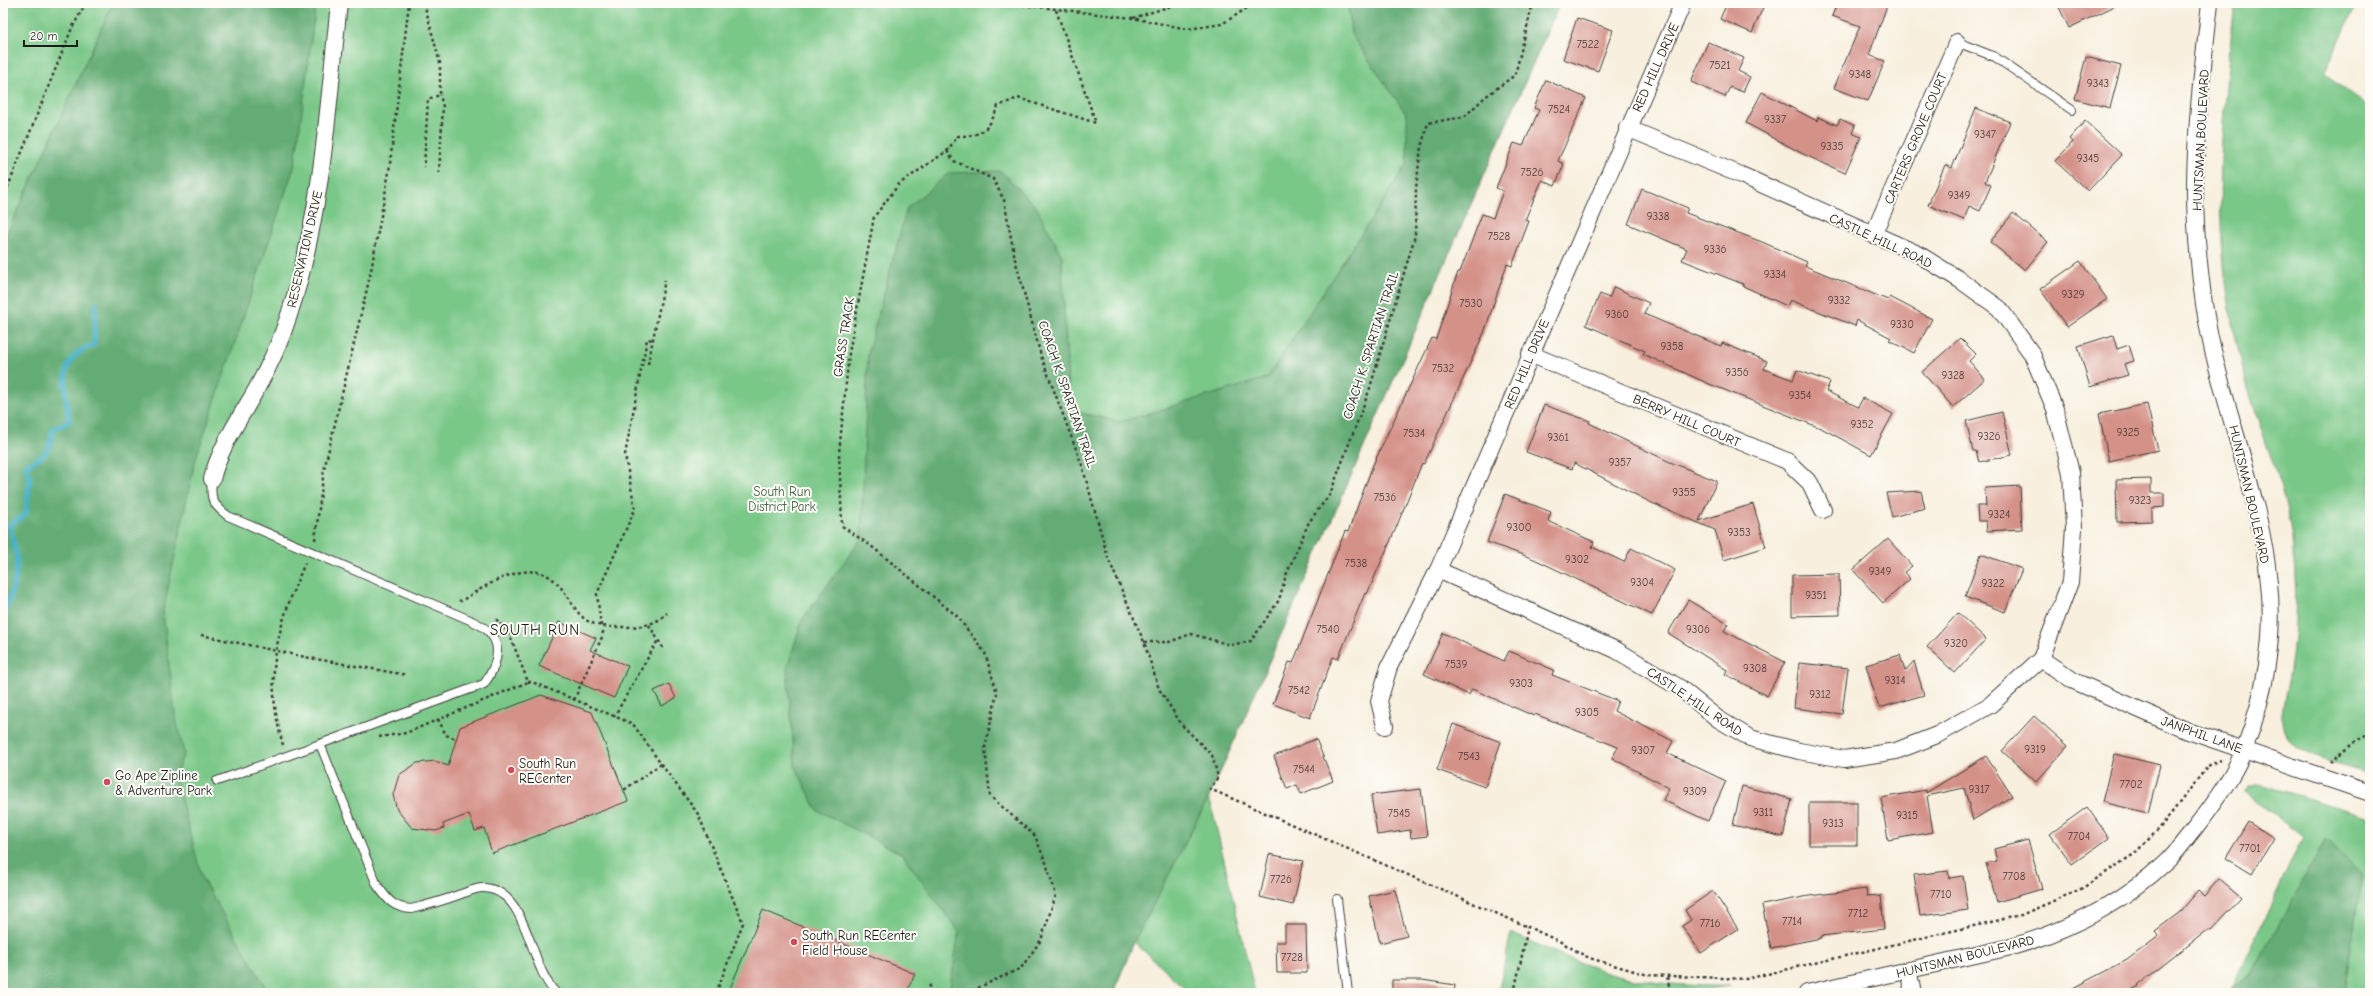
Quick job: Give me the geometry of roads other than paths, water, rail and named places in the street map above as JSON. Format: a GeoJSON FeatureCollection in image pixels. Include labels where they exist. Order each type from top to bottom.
{"type":"FeatureCollection","features":[{"type":"Feature","properties":{"kind":"street","name":"RESERVATION DRIVE"},"geometry":{"type":"LineString","coordinates":[[212,479],[221,452],[259,386],[288,316],[300,278],[320,172],[339,3]]}},
{"type":"Feature","properties":{"kind":"street","name":"RED HILL DRIVE"},"geometry":{"type":"LineString","coordinates":[[1385,726],[1379,701],[1389,667],[1438,570],[1627,128],[1683,3]]}},
{"type":"Feature","properties":{"kind":"street","name":"HUNTSMAN BOULEVARD"},"geometry":{"type":"LineString","coordinates":[[1807,993],[2035,940],[2078,923],[2113,903],[2167,862],[2206,813],[2245,749],[2259,703],[2267,666],[2270,620],[2269,583],[2261,532],[2205,308],[2198,254],[2195,192],[2196,146],[2210,3]]}},
{"type":"Feature","properties":{"kind":"street","name":"CARTERS GROVE COURT"},"geometry":{"type":"LineString","coordinates":[[1873,235],[1957,42]]}},
{"type":"Feature","properties":{"kind":"street","name":"CASTLE HILL ROAD"},"geometry":{"type":"LineString","coordinates":[[1438,570],[1616,650],[1680,688],[1718,718],[1750,738],[1799,752],[1844,759],[1896,752],[1937,736],[1990,705],[2041,659],[2070,582],[2074,528],[2071,473],[2055,409],[2032,354],[1999,308],[1960,280],[1918,254],[1741,175],[1627,128]]}},
{"type":"Feature","properties":{"kind":"street","name":"BERRY HILL COURT"},"geometry":{"type":"LineString","coordinates":[[1530,354],[1787,461],[1810,483],[1823,510]]}},
{"type":"Feature","properties":{"kind":"street","name":"JANPHIL LANE"},"geometry":{"type":"LineString","coordinates":[[2041,659],[2082,684],[2188,731],[2245,749],[2312,774],[2370,793]]}},
{"type":"Feature","properties":{"kind":"street"},"geometry":{"type":"LineString","coordinates":[[1908,970],[1913,993]]}},
{"type":"Feature","properties":{"kind":"lane"},"geometry":{"type":"LineString","coordinates":[[1957,42],[1995,57],[2072,110]]}},
{"type":"Feature","properties":{"kind":"lane"},"geometry":{"type":"LineString","coordinates":[[212,479],[211,494],[214,506],[228,516],[470,620],[490,632],[497,650],[494,670],[484,684],[217,781]]}},
{"type":"Feature","properties":{"kind":"lane"},"geometry":{"type":"LineString","coordinates":[[320,744],[377,885],[391,904],[401,908],[417,908],[481,888],[502,894],[518,912],[538,966],[550,987],[556,993]]}},
{"type":"Feature","properties":{"kind":"lane"},"geometry":{"type":"LineString","coordinates":[[1337,899],[1348,993]]}},
{"type":"Feature","properties":{"kind":"waterway"},"geometry":{"type":"LineString","coordinates":[[3,620],[15,581],[17,560],[10,525],[26,514],[30,477],[26,465],[39,458],[46,452],[49,448],[53,429],[69,422],[65,387],[68,366],[73,358],[82,350],[94,345],[96,305]]}},
{"type":"Feature","properties":{"kind":"place","name":"South Run RECenter"},"geometry":{"type":"Point","coordinates":[511,770]}},
{"type":"Feature","properties":{"kind":"place","name":"Go Ape Zipline & Adventure Park"},"geometry":{"type":"Point","coordinates":[107,782]}},
{"type":"Feature","properties":{"kind":"place","name":"South Run RECenter Field House"},"geometry":{"type":"Point","coordinates":[794,942]}},
{"type":"Feature","properties":{"kind":"district","name":"SOUTH RUN"},"geometry":{"type":"Point","coordinates":[535,630]}},
{"type":"Feature","properties":{"kind":"park label","name":"South Run District Park"},"geometry":{"type":"Point","coordinates":[782,498]}}]}
